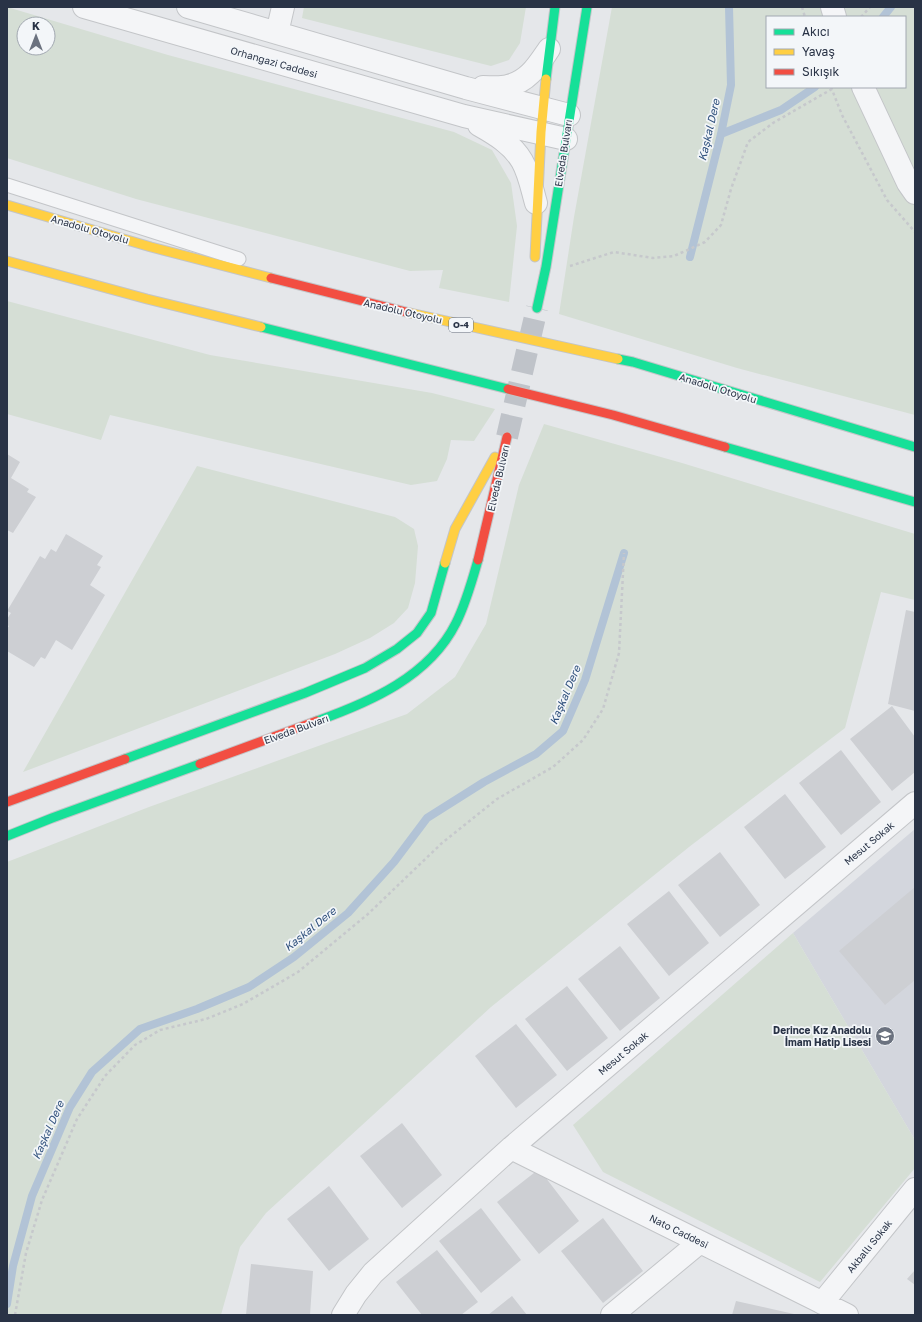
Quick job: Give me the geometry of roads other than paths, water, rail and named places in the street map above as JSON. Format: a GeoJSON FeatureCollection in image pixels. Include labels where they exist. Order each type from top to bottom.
{"type":"FeatureCollection","features":[{"type":"Feature","properties":{"kind":"main road","name":"Elveda Bulvarı"},"geometry":{"type":"LineString","coordinates":[[555,7],[549,49],[541,133],[537,206],[538,272],[566,139],[587,7]]}},
{"type":"Feature","properties":{"kind":"main road","name":"Anadolu Otoyolu"},"geometry":{"type":"LineString","coordinates":[[7,205],[150,247],[408,313],[633,362],[915,447]]}},
{"type":"Feature","properties":{"kind":"main road"},"geometry":{"type":"LineString","coordinates":[[7,261],[147,299],[613,415],[915,502]]}},
{"type":"Feature","properties":{"kind":"main road","name":"Elveda Bulvarı"},"geometry":{"type":"LineString","coordinates":[[7,802],[305,692],[364,668],[396,649],[417,633],[431,613],[455,529],[507,437],[484,536],[468,592],[459,617],[446,639],[430,658],[411,676],[382,695],[354,708],[52,818],[7,836]]}},
{"type":"Feature","properties":{"kind":"street","name":"Orhangazi Caddesi"},"geometry":{"type":"LineString","coordinates":[[84,7],[464,116],[566,139]]}},
{"type":"Feature","properties":{"kind":"street"},"geometry":{"type":"LineString","coordinates":[[188,7],[466,88],[569,115]]}},
{"type":"Feature","properties":{"kind":"street"},"geometry":{"type":"LineString","coordinates":[[277,33],[283,7]]}},
{"type":"Feature","properties":{"kind":"street"},"geometry":{"type":"LineString","coordinates":[[466,88],[507,87],[521,81],[532,73],[549,49]]}},
{"type":"Feature","properties":{"kind":"street"},"geometry":{"type":"LineString","coordinates":[[863,88],[908,183],[915,193]]}},
{"type":"Feature","properties":{"kind":"street","name":"Orhangazi Caddesi"},"geometry":{"type":"LineString","coordinates":[[464,116],[496,135],[511,146],[522,161],[529,178],[537,206]]}},
{"type":"Feature","properties":{"kind":"street","name":"Mesut Sokak"},"geometry":{"type":"LineString","coordinates":[[343,1315],[356,1294],[373,1273],[511,1148],[915,803]]}},
{"type":"Feature","properties":{"kind":"street","name":"Nato Caddesi"},"geometry":{"type":"LineString","coordinates":[[511,1148],[846,1315]]}},
{"type":"Feature","properties":{"kind":"street","name":"Akballı Sokak"},"geometry":{"type":"LineString","coordinates":[[822,1303],[915,1189]]}},
{"type":"Feature","properties":{"kind":"street"},"geometry":{"type":"LineString","coordinates":[[612,1315],[700,1242]]}},
{"type":"Feature","properties":{"kind":"lane"},"geometry":{"type":"LineString","coordinates":[[7,185],[408,313]]}},
{"type":"Feature","properties":{"kind":"waterway","name":"Kaşkal Dere"},"geometry":{"type":"LineString","coordinates":[[690,257],[721,134],[731,85],[729,7]]}},
{"type":"Feature","properties":{"kind":"waterway"},"geometry":{"type":"LineString","coordinates":[[884,16],[891,7]]}},
{"type":"Feature","properties":{"kind":"waterway"},"geometry":{"type":"LineString","coordinates":[[721,134],[781,110],[814,88]]}},
{"type":"Feature","properties":{"kind":"waterway","name":"Kaşkal Dere"},"geometry":{"type":"LineString","coordinates":[[7,1304],[13,1266],[32,1196],[70,1107],[92,1072],[140,1029],[197,1009],[249,987],[294,957],[348,913],[394,862],[427,818],[484,782],[536,754],[563,731],[585,680],[624,553]]}},
{"type":"Feature","properties":{"kind":"tunnel"},"geometry":{"type":"LineString","coordinates":[[507,437],[537,308]]}},
{"type":"Feature","properties":{"kind":"place","name":"Derince Kız Anadolu İmam Hatip Lisesi"},"geometry":{"type":"Point","coordinates":[885,1036]}}]}
